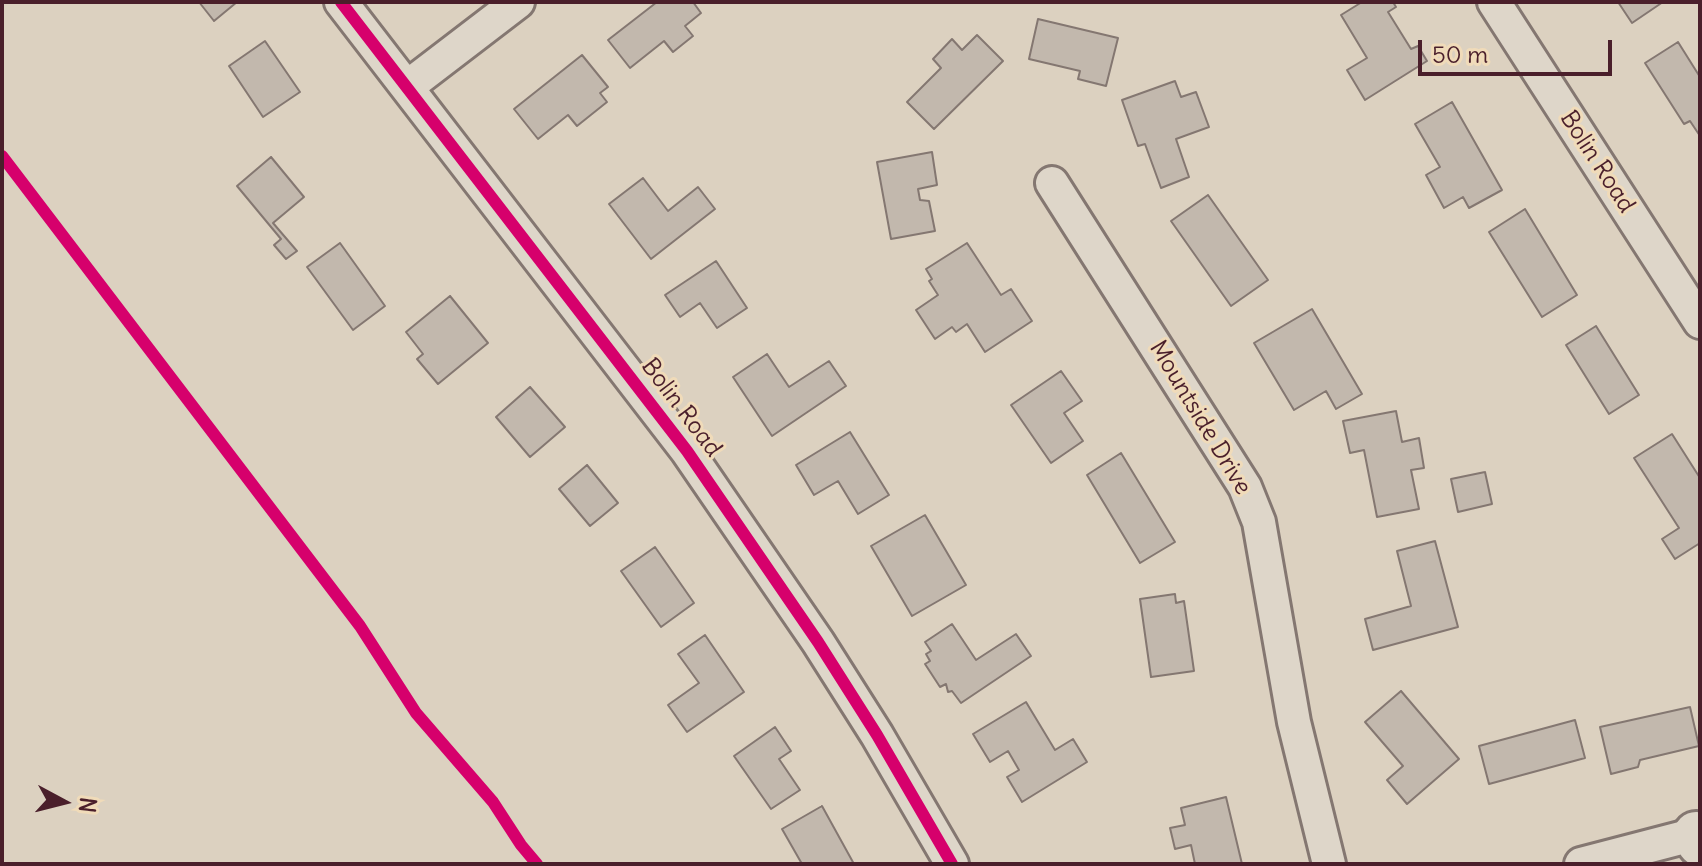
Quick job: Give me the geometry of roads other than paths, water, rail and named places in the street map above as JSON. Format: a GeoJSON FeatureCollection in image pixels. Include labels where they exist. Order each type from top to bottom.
{"type":"FeatureCollection","features":[{"type":"Feature","properties":{"kind":"street","name":"Bolin Road"},"geometry":{"type":"LineString","coordinates":[[341,2],[687,451],[860,708],[952,864]]}},
{"type":"Feature","properties":{"kind":"street"},"geometry":{"type":"LineString","coordinates":[[407,87],[518,2]]}},
{"type":"Feature","properties":{"kind":"street","name":"Bolin Road"},"geometry":{"type":"LineString","coordinates":[[1494,2],[1700,322]]}},
{"type":"Feature","properties":{"kind":"street","name":"Mountside Drive"},"geometry":{"type":"LineString","coordinates":[[1052,183],[1245,487],[1259,522],[1294,722],[1329,864]]}},
{"type":"Feature","properties":{"kind":"street"},"geometry":{"type":"LineString","coordinates":[[1581,864],[1699,837]]}}]}
